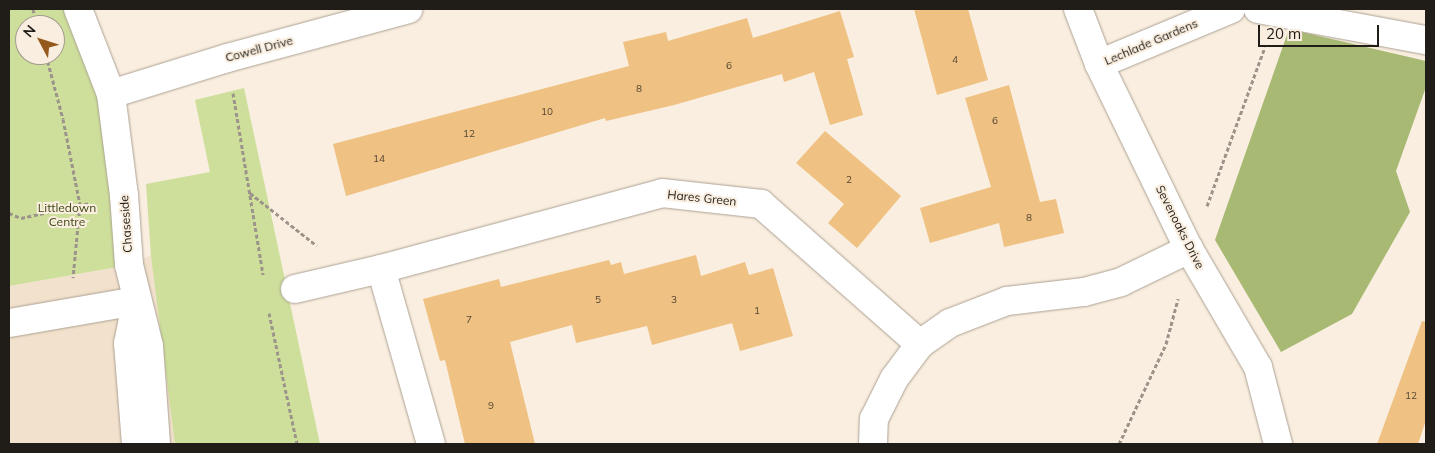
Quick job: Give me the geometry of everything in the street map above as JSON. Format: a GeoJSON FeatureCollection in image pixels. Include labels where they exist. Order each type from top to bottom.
{"type":"FeatureCollection","features":[{"type":"Feature","properties":{"kind":"street","name":"Chaseside"},"geometry":{"type":"LineString","coordinates":[[78,9],[111,94],[124,195],[129,264],[136,301],[149,346],[156,444]]}},
{"type":"Feature","properties":{"kind":"street","name":"Cowell Drive"},"geometry":{"type":"LineString","coordinates":[[111,94],[227,58],[409,9]]}},
{"type":"Feature","properties":{"kind":"street","name":"Sevenoaks Drive"},"geometry":{"type":"LineString","coordinates":[[1078,9],[1098,64],[1189,249],[1258,367],[1278,444]]}},
{"type":"Feature","properties":{"kind":"street","name":"Lechlade Gardens"},"geometry":{"type":"LineString","coordinates":[[1098,64],[1231,9]]}},
{"type":"Feature","properties":{"kind":"street"},"geometry":{"type":"LineString","coordinates":[[1258,9],[1426,40]]}},
{"type":"Feature","properties":{"kind":"street","name":"Hares Green"},"geometry":{"type":"LineString","coordinates":[[294,288],[354,276],[662,193],[761,204],[920,344]]}},
{"type":"Feature","properties":{"kind":"street"},"geometry":{"type":"LineString","coordinates":[[873,444],[874,419],[894,379],[920,344],[950,324],[1007,301],[1084,292],[1111,285],[1189,249]]}},
{"type":"Feature","properties":{"kind":"street"},"geometry":{"type":"LineString","coordinates":[[381,269],[431,444]]}},
{"type":"Feature","properties":{"kind":"street"},"geometry":{"type":"LineString","coordinates":[[9,324],[136,301],[128,343],[136,444]]}},
{"type":"Feature","properties":{"kind":"path"},"geometry":{"type":"LineString","coordinates":[[227,58],[245,168]]}},
{"type":"Feature","properties":{"kind":"path"},"geometry":{"type":"LineString","coordinates":[[49,65],[63,119],[80,205],[69,313]]}},
{"type":"Feature","properties":{"kind":"path"},"geometry":{"type":"LineString","coordinates":[[249,192],[354,276]]}},
{"type":"Feature","properties":{"kind":"path"},"geometry":{"type":"LineString","coordinates":[[9,213],[20,218],[124,195]]}},
{"type":"Feature","properties":{"kind":"shaded area"},"geometry":{"type":"Polygon","coordinates":[[[151,255],[178,444],[9,444],[9,286],[129,265],[151,255]]]}},
{"type":"Feature","properties":{"kind":"green space","name":"Littledown Centre"},"geometry":{"type":"Polygon","coordinates":[[[9,9],[71,9],[111,94],[129,265],[9,286],[9,9]]]}},
{"type":"Feature","properties":{"kind":"green space"},"geometry":{"type":"Polygon","coordinates":[[[1289,29],[1426,61],[1426,87],[1396,171],[1410,212],[1352,314],[1281,352],[1215,240],[1289,29]]]}},
{"type":"Feature","properties":{"kind":"green space"},"geometry":{"type":"Polygon","coordinates":[[[244,88],[320,444],[175,444],[151,256],[146,184],[210,172],[195,100],[244,88]]]}},
{"type":"Feature","properties":{"kind":"building"},"geometry":{"type":"Polygon","coordinates":[[[914,9],[968,9],[988,80],[937,95],[914,9]]]}},
{"type":"Feature","properties":{"kind":"building"},"geometry":{"type":"Polygon","coordinates":[[[840,11],[854,57],[847,59],[863,115],[830,125],[814,72],[784,82],[782,74],[674,105],[606,121],[605,118],[346,196],[333,144],[629,66],[623,42],[666,32],[668,41],[747,18],[753,38],[840,11]]]}},
{"type":"Feature","properties":{"kind":"building"},"geometry":{"type":"Polygon","coordinates":[[[1009,85],[1040,202],[1056,199],[1064,233],[1004,247],[999,223],[930,243],[920,208],[991,187],[965,98],[1009,85]]]}},
{"type":"Feature","properties":{"kind":"building"},"geometry":{"type":"Polygon","coordinates":[[[825,131],[901,196],[857,248],[828,223],[844,204],[796,163],[825,131]]]}},
{"type":"Feature","properties":{"kind":"building"},"geometry":{"type":"Polygon","coordinates":[[[696,255],[701,276],[745,262],[749,275],[773,268],[793,336],[740,351],[732,323],[652,345],[647,326],[576,343],[572,325],[510,342],[535,444],[465,444],[445,360],[440,361],[423,299],[499,279],[501,287],[609,260],[611,265],[621,262],[624,274],[696,255]]]}},
{"type":"Feature","properties":{"kind":"building"},"geometry":{"type":"Polygon","coordinates":[[[1422,321],[1426,322],[1426,420],[1418,444],[1377,444],[1422,321]]]}}]}
